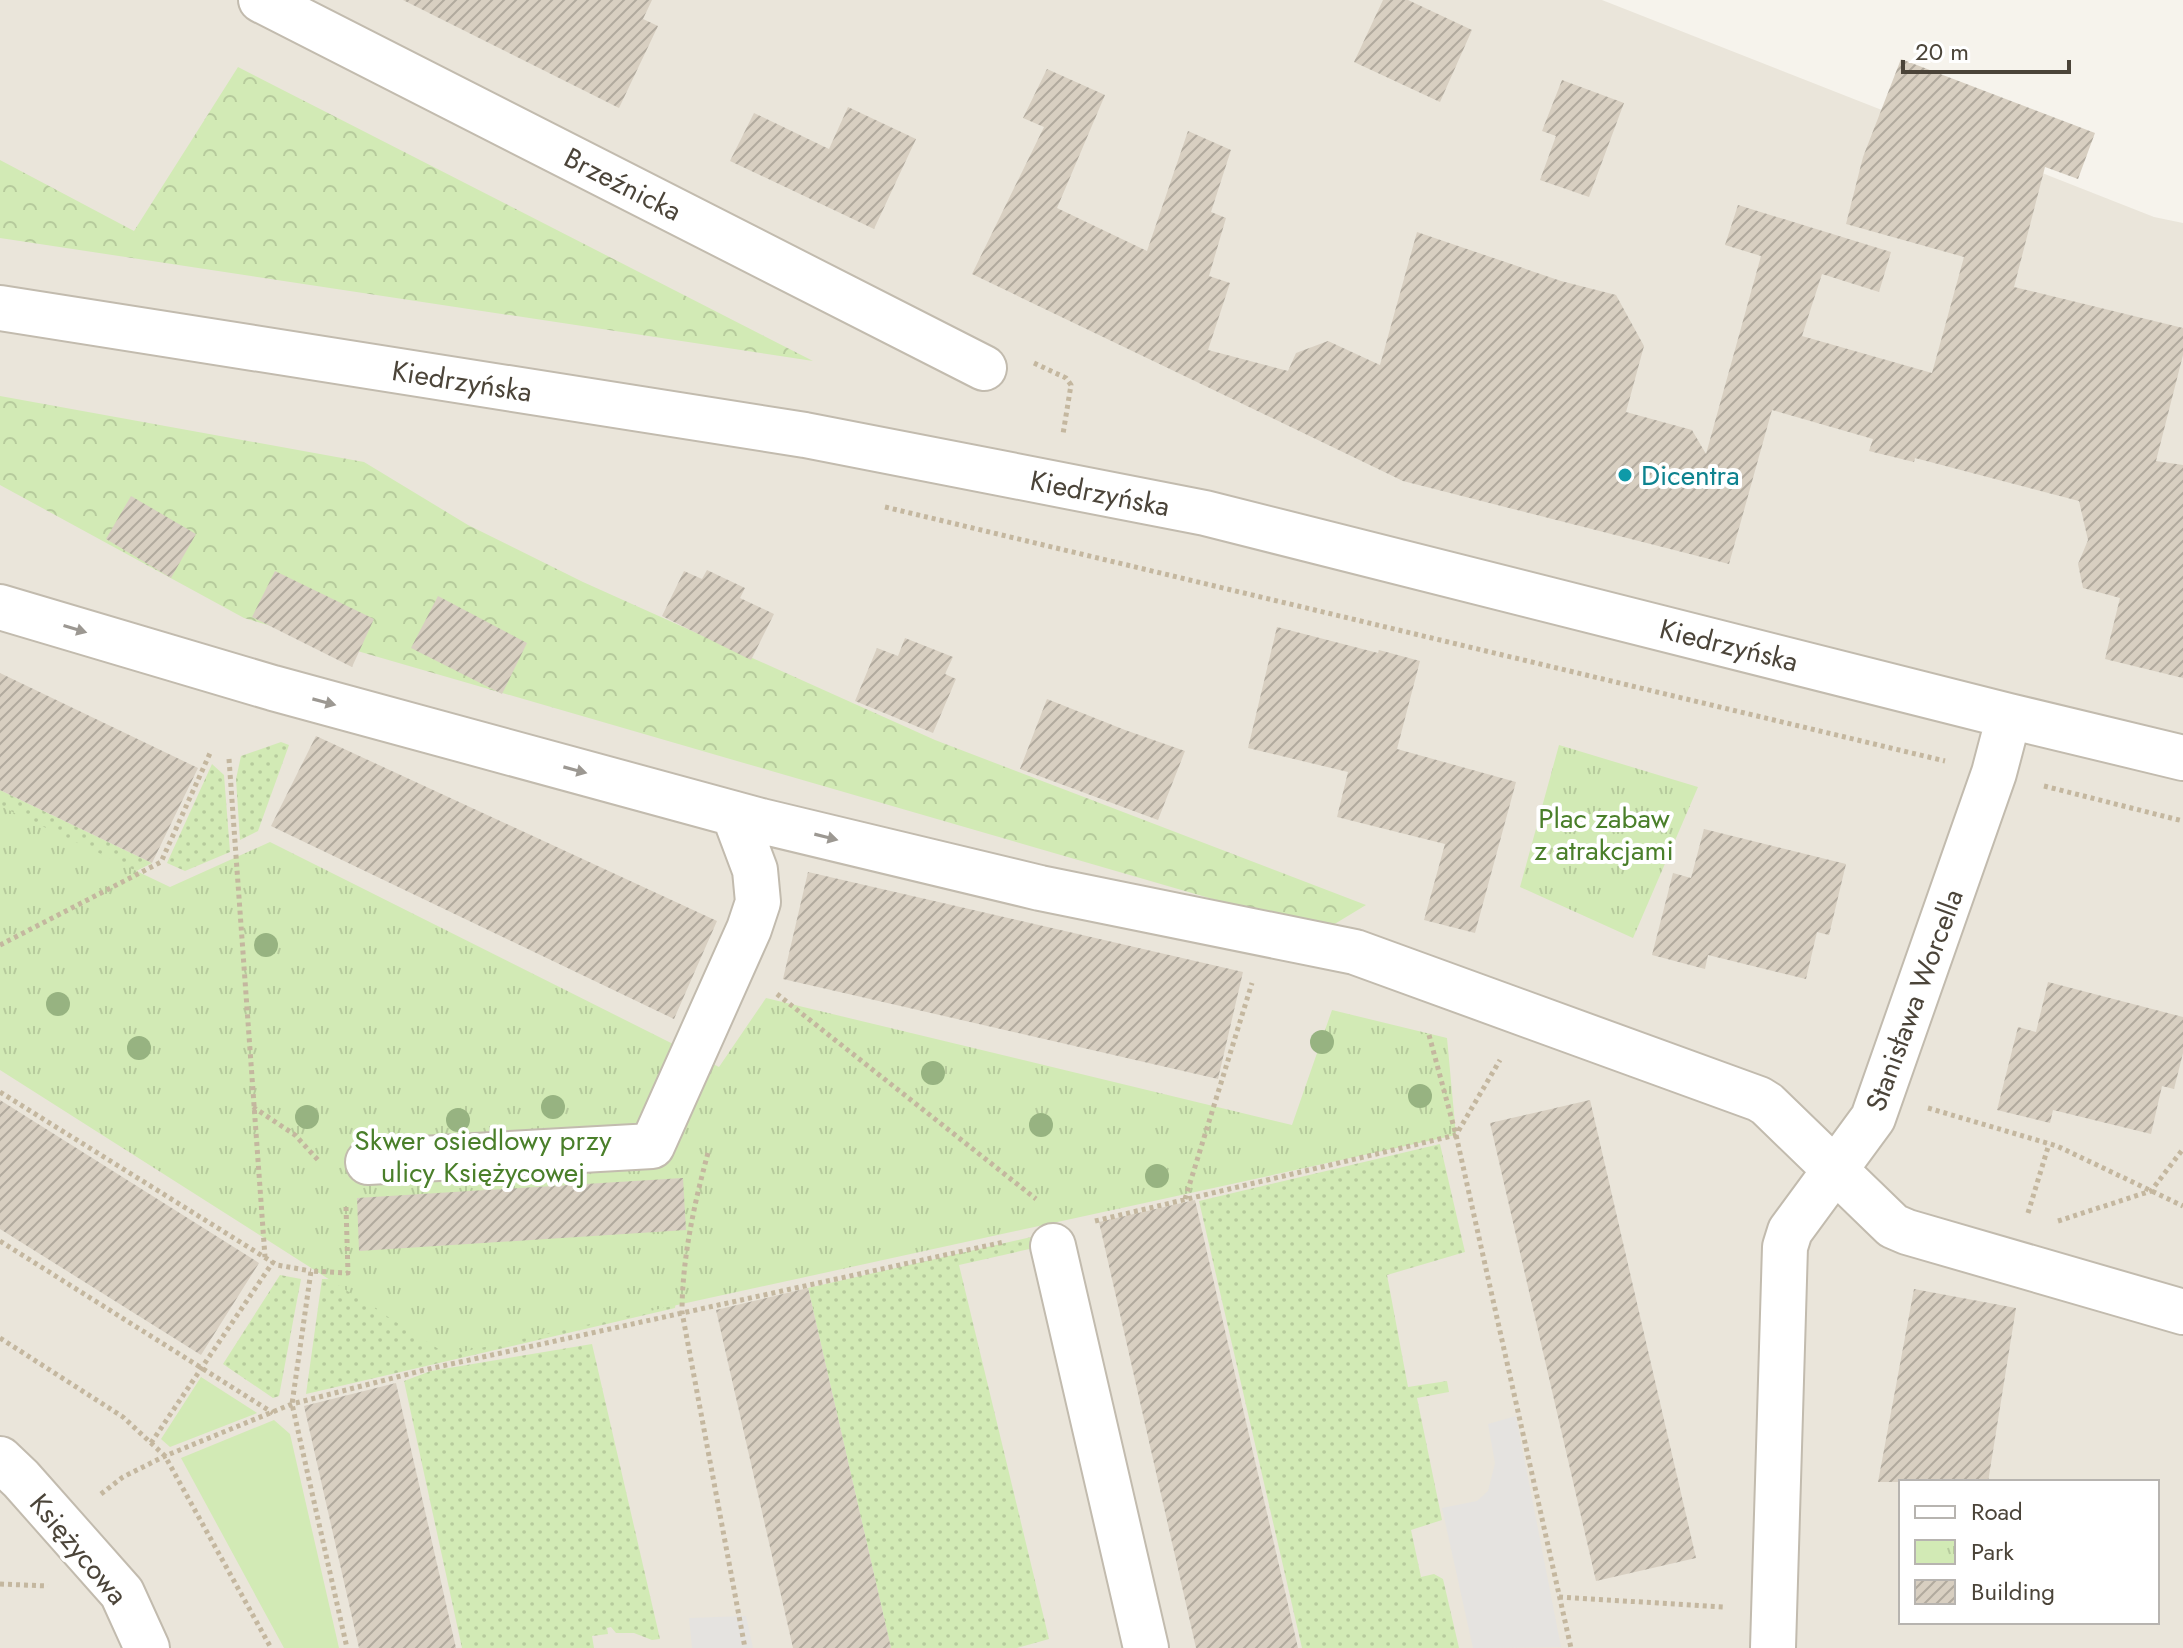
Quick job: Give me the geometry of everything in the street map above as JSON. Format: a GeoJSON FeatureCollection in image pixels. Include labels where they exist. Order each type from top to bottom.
{"type":"FeatureCollection","features":[{"type":"Feature","properties":{"kind":"street","name":"Brzeźnicka"},"geometry":{"type":"LineString","coordinates":[[261,0],[975,364]]}},
{"type":"Feature","properties":{"kind":"street","name":"Kiedrzyńska"},"geometry":{"type":"LineString","coordinates":[[0,308],[805,435],[1205,513],[2183,758]]}},
{"type":"Feature","properties":{"kind":"street"},"geometry":{"type":"LineString","coordinates":[[0,607],[273,688],[734,814],[1040,888],[1355,952],[1759,1099],[1893,1226],[2183,1312]]}},
{"type":"Feature","properties":{"kind":"street","name":"Stanisława Worcella"},"geometry":{"type":"LineString","coordinates":[[1773,1648],[1785,1247],[1790,1231],[1873,1118],[1994,773],[2009,716]]}},
{"type":"Feature","properties":{"kind":"street"},"geometry":{"type":"LineString","coordinates":[[368,1162],[652,1146],[749,929],[758,902],[755,870],[734,814]]}},
{"type":"Feature","properties":{"kind":"street"},"geometry":{"type":"LineString","coordinates":[[1062,1226],[1146,1648]]}},
{"type":"Feature","properties":{"kind":"street","name":"Księżycowa"},"geometry":{"type":"LineString","coordinates":[[0,1459],[122,1593],[147,1648]]}},
{"type":"Feature","properties":{"kind":"path"},"geometry":{"type":"LineString","coordinates":[[975,364],[984,346],[995,343],[1066,378],[1071,385],[1053,484]]}},
{"type":"Feature","properties":{"kind":"path"},"geometry":{"type":"LineString","coordinates":[[873,504],[1994,773],[2029,785],[2049,786],[2183,821]]}},
{"type":"Feature","properties":{"kind":"path"},"geometry":{"type":"LineString","coordinates":[[0,945],[161,862],[211,751]]}},
{"type":"Feature","properties":{"kind":"path"},"geometry":{"type":"LineString","coordinates":[[229,759],[265,1257]]}},
{"type":"Feature","properties":{"kind":"path"},"geometry":{"type":"LineString","coordinates":[[1185,1200],[1253,980]]}},
{"type":"Feature","properties":{"kind":"path"},"geometry":{"type":"LineString","coordinates":[[769,988],[1062,1226],[1456,1135],[1503,1055]]}},
{"type":"Feature","properties":{"kind":"path"},"geometry":{"type":"LineString","coordinates":[[1425,1021],[1456,1135],[1571,1648]]}},
{"type":"Feature","properties":{"kind":"path"},"geometry":{"type":"LineString","coordinates":[[0,1092],[277,1265],[348,1273],[346,1203]]}},
{"type":"Feature","properties":{"kind":"path"},"geometry":{"type":"LineString","coordinates":[[1881,1095],[2049,1144],[2183,1206]]}},
{"type":"Feature","properties":{"kind":"path"},"geometry":{"type":"LineString","coordinates":[[253,1107],[295,1135],[326,1168]]}},
{"type":"Feature","properties":{"kind":"path"},"geometry":{"type":"LineString","coordinates":[[2026,1218],[2049,1144]]}},
{"type":"Feature","properties":{"kind":"path"},"geometry":{"type":"LineString","coordinates":[[2050,1223],[2151,1191],[2183,1149]]}},
{"type":"Feature","properties":{"kind":"path"},"geometry":{"type":"LineString","coordinates":[[61,1524],[123,1477],[165,1456],[292,1404],[424,1370],[1009,1240]]}},
{"type":"Feature","properties":{"kind":"path"},"geometry":{"type":"LineString","coordinates":[[1,1243],[274,1413]]}},
{"type":"Feature","properties":{"kind":"path"},"geometry":{"type":"LineString","coordinates":[[151,1443],[273,1262]]}},
{"type":"Feature","properties":{"kind":"path"},"geometry":{"type":"LineString","coordinates":[[311,1271],[292,1404],[347,1648]]}},
{"type":"Feature","properties":{"kind":"path"},"geometry":{"type":"LineString","coordinates":[[683,1276],[682,1312],[745,1648]]}},
{"type":"Feature","properties":{"kind":"path"},"geometry":{"type":"LineString","coordinates":[[0,1338],[123,1417],[165,1456],[271,1648]]}},
{"type":"Feature","properties":{"kind":"path"},"geometry":{"type":"LineString","coordinates":[[1559,1597],[1733,1608]]}},
{"type":"Feature","properties":{"kind":"shaded area"},"geometry":{"type":"Polygon","coordinates":[[[0,0],[1602,0],[2154,217],[2183,223],[2183,1648],[0,1648],[0,0]]]}},
{"type":"Feature","properties":{"kind":"shaded area"},"geometry":{"type":"Polygon","coordinates":[[[1516,1416],[1561,1647],[1473,1648],[1442,1508],[1477,1501],[1488,1491],[1495,1463],[1488,1424],[1516,1416]]]}},
{"type":"Feature","properties":{"kind":"shaded area"},"geometry":{"type":"Polygon","coordinates":[[[746,1616],[753,1648],[692,1648],[689,1618],[746,1616]]]}},
{"type":"Feature","properties":{"kind":"green space"},"geometry":{"type":"Polygon","coordinates":[[[238,67],[813,361],[0,238],[0,160],[134,231],[238,67]]]}},
{"type":"Feature","properties":{"kind":"green space"},"geometry":{"type":"Polygon","coordinates":[[[0,396],[364,462],[468,525],[583,582],[935,740],[1366,905],[1323,931],[244,618],[0,485],[0,396]]]}},
{"type":"Feature","properties":{"kind":"green space"},"geometry":{"type":"Polygon","coordinates":[[[281,742],[289,745],[258,831],[240,840],[236,779],[241,756],[281,742]]]}},
{"type":"Feature","properties":{"kind":"green space","name":"Plac zabaw z atrakcjami"},"geometry":{"type":"Polygon","coordinates":[[[1559,745],[1698,787],[1633,938],[1520,887],[1559,745]]]}},
{"type":"Feature","properties":{"kind":"green space"},"geometry":{"type":"Polygon","coordinates":[[[212,764],[224,775],[230,852],[185,871],[167,863],[212,764]]]}},
{"type":"Feature","properties":{"kind":"green space"},"geometry":{"type":"Polygon","coordinates":[[[0,790],[152,863],[0,941],[0,790]]]}},
{"type":"Feature","properties":{"kind":"green space","name":"Skwer osiedlowy przy ulicy Księżycowej"},"geometry":{"type":"Polygon","coordinates":[[[0,806],[170,887],[270,842],[719,1067],[766,998],[1292,1125],[1332,1010],[1447,1038],[1456,1135],[448,1355],[0,1070],[0,806]]]}},
{"type":"Feature","properties":{"kind":"green space"},"geometry":{"type":"Polygon","coordinates":[[[1440,1144],[1465,1252],[1387,1275],[1408,1387],[1447,1381],[1449,1392],[1417,1398],[1442,1520],[1411,1530],[1421,1577],[1434,1574],[1443,1579],[1459,1648],[1302,1648],[1199,1201],[1440,1144]]]}},
{"type":"Feature","properties":{"kind":"green space"},"geometry":{"type":"Polygon","coordinates":[[[686,1230],[675,1308],[306,1394],[322,1279],[362,1280],[686,1230]]]}},
{"type":"Feature","properties":{"kind":"green space"},"geometry":{"type":"Polygon","coordinates":[[[1062,1230],[1065,1241],[959,1265],[1049,1639],[1017,1648],[891,1648],[808,1288],[1062,1230]]]}},
{"type":"Feature","properties":{"kind":"green space"},"geometry":{"type":"Polygon","coordinates":[[[280,1275],[301,1279],[279,1396],[273,1398],[223,1364],[280,1275]]]}},
{"type":"Feature","properties":{"kind":"green space"},"geometry":{"type":"Polygon","coordinates":[[[592,1344],[660,1639],[652,1640],[634,1633],[616,1633],[611,1627],[607,1628],[608,1634],[592,1636],[594,1648],[462,1648],[404,1381],[431,1371],[592,1344]]]}},
{"type":"Feature","properties":{"kind":"green space"},"geometry":{"type":"Polygon","coordinates":[[[201,1377],[257,1413],[170,1447],[161,1439],[201,1377]]]}},
{"type":"Feature","properties":{"kind":"green space"},"geometry":{"type":"Polygon","coordinates":[[[274,1420],[290,1434],[339,1648],[284,1648],[181,1458],[274,1420]]]}},
{"type":"Feature","properties":{"kind":"building"},"geometry":{"type":"Polygon","coordinates":[[[403,0],[652,0],[643,19],[658,26],[619,108],[403,0]]]}},
{"type":"Feature","properties":{"kind":"building"},"geometry":{"type":"Polygon","coordinates":[[[1383,0],[1408,0],[1472,30],[1440,102],[1354,62],[1383,0]]]}},
{"type":"Feature","properties":{"kind":"building"},"geometry":{"type":"Polygon","coordinates":[[[1901,59],[2095,133],[2078,179],[2045,167],[2014,287],[2183,328],[2183,355],[2156,461],[2183,465],[2183,678],[2105,659],[2120,598],[2083,588],[2078,564],[2088,540],[2079,501],[1915,458],[1914,462],[1869,451],[1873,439],[1772,410],[1729,564],[1403,481],[972,274],[1044,127],[1023,118],[1047,69],[1105,95],[1057,208],[1147,251],[1188,131],[1231,150],[1211,212],[1226,218],[1209,276],[1230,283],[1208,350],[1288,371],[1296,353],[1328,341],[1380,365],[1417,232],[1561,281],[1616,295],[1644,346],[1626,412],[1692,430],[1706,454],[1761,256],[1725,245],[1738,205],[1891,252],[1879,292],[1822,274],[1802,336],[1932,373],[1964,257],[1846,224],[1863,157],[1901,59]]]}},
{"type":"Feature","properties":{"kind":"building"},"geometry":{"type":"Polygon","coordinates":[[[1562,80],[1624,103],[1589,197],[1540,180],[1556,136],[1542,131],[1562,80]]]}},
{"type":"Feature","properties":{"kind":"building"},"geometry":{"type":"Polygon","coordinates":[[[848,107],[916,139],[874,229],[730,161],[754,113],[829,149],[848,107]]]}},
{"type":"Feature","properties":{"kind":"building"},"geometry":{"type":"Polygon","coordinates":[[[131,496],[196,534],[171,578],[106,539],[131,496]]]}},
{"type":"Feature","properties":{"kind":"building"},"geometry":{"type":"Polygon","coordinates":[[[707,570],[745,588],[740,598],[774,614],[751,660],[662,616],[684,571],[702,579],[707,570]]]}},
{"type":"Feature","properties":{"kind":"building"},"geometry":{"type":"Polygon","coordinates":[[[275,571],[374,619],[352,667],[252,617],[275,571]]]}},
{"type":"Feature","properties":{"kind":"building"},"geometry":{"type":"Polygon","coordinates":[[[438,596],[527,643],[502,694],[411,648],[438,596]]]}},
{"type":"Feature","properties":{"kind":"building"},"geometry":{"type":"Polygon","coordinates":[[[1277,627],[1420,661],[1397,749],[1516,782],[1475,933],[1424,920],[1445,844],[1337,817],[1348,772],[1248,748],[1277,627]]]}},
{"type":"Feature","properties":{"kind":"building"},"geometry":{"type":"Polygon","coordinates":[[[905,638],[953,657],[945,674],[956,679],[933,733],[855,701],[877,648],[898,656],[905,638]]]}},
{"type":"Feature","properties":{"kind":"building"},"geometry":{"type":"Polygon","coordinates":[[[0,673],[198,768],[152,863],[0,790],[0,673]]]}},
{"type":"Feature","properties":{"kind":"building"},"geometry":{"type":"Polygon","coordinates":[[[1047,699],[1185,751],[1158,820],[1020,769],[1047,699]]]}},
{"type":"Feature","properties":{"kind":"building"},"geometry":{"type":"Polygon","coordinates":[[[316,736],[717,921],[674,1019],[271,826],[316,736]]]}},
{"type":"Feature","properties":{"kind":"building"},"geometry":{"type":"Polygon","coordinates":[[[1704,829],[1846,864],[1829,935],[1817,932],[1806,979],[1708,955],[1705,969],[1652,955],[1673,873],[1691,878],[1704,829]]]}},
{"type":"Feature","properties":{"kind":"building"},"geometry":{"type":"Polygon","coordinates":[[[808,872],[1243,972],[1218,1079],[783,979],[808,872]]]}},
{"type":"Feature","properties":{"kind":"building"},"geometry":{"type":"Polygon","coordinates":[[[2048,982],[2183,1017],[2183,1053],[2174,1089],[2162,1086],[2151,1134],[2053,1110],[2050,1123],[1997,1110],[2018,1027],[2036,1032],[2048,982]]]}},
{"type":"Feature","properties":{"kind":"building"},"geometry":{"type":"Polygon","coordinates":[[[0,1100],[259,1263],[201,1355],[0,1229],[0,1100]]]}},
{"type":"Feature","properties":{"kind":"building"},"geometry":{"type":"Polygon","coordinates":[[[1590,1100],[1696,1558],[1596,1581],[1490,1123],[1590,1100]]]}},
{"type":"Feature","properties":{"kind":"building"},"geometry":{"type":"Polygon","coordinates":[[[683,1178],[686,1230],[359,1251],[357,1198],[683,1178]]]}},
{"type":"Feature","properties":{"kind":"building"},"geometry":{"type":"Polygon","coordinates":[[[1195,1200],[1298,1648],[1196,1648],[1099,1222],[1195,1200]]]}},
{"type":"Feature","properties":{"kind":"building"},"geometry":{"type":"Polygon","coordinates":[[[808,1288],[891,1648],[793,1648],[716,1310],[808,1288]]]}},
{"type":"Feature","properties":{"kind":"building"},"geometry":{"type":"Polygon","coordinates":[[[1914,1289],[2016,1308],[1988,1480],[1878,1482],[1914,1289]]]}},
{"type":"Feature","properties":{"kind":"building"},"geometry":{"type":"Polygon","coordinates":[[[396,1383],[456,1648],[359,1648],[304,1406],[396,1383]]]}},
{"type":"Feature","properties":{"kind":"place","name":"Dicentra"},"geometry":{"type":"Point","coordinates":[1625,475]}}]}
